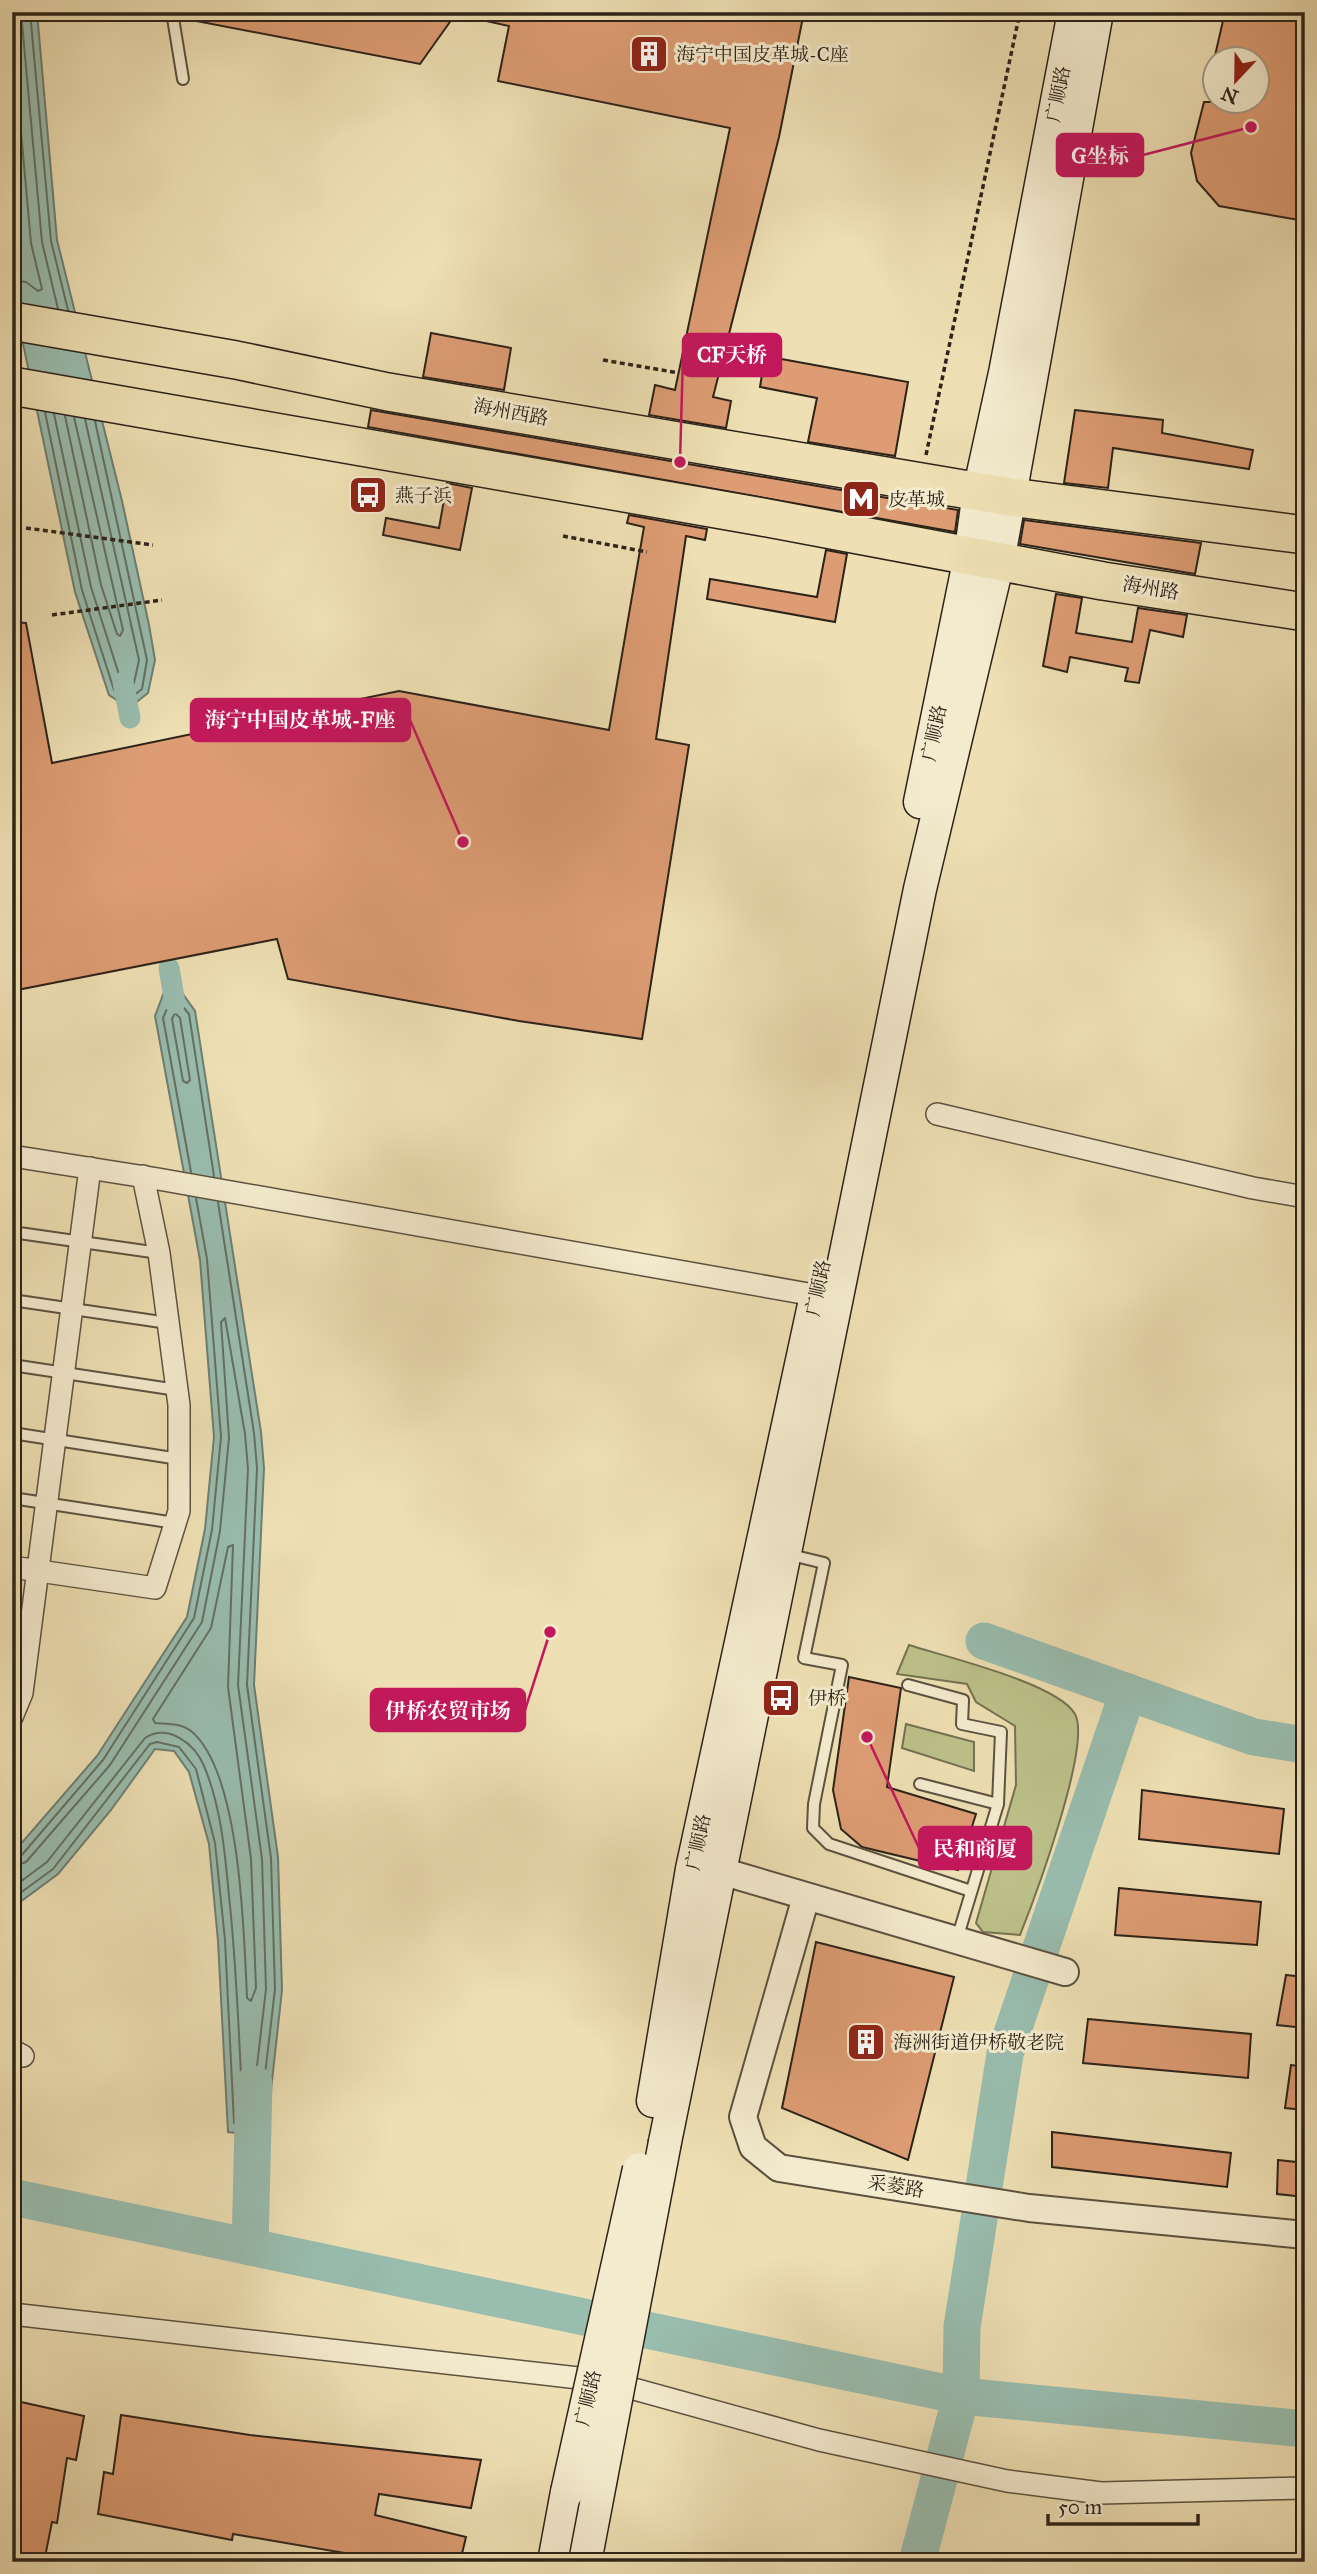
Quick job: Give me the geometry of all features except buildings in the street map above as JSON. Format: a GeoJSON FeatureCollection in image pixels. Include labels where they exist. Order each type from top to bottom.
{"type":"FeatureCollection","features":[{"type":"Feature","properties":{"kind":"highway","name":"海州西路"},"geometry":{"type":"LineString","coordinates":[[12,321],[388,391],[995,494]]}},
{"type":"Feature","properties":{"kind":"highway"},"geometry":{"type":"LineString","coordinates":[[16,387],[984,559]]}},
{"type":"Feature","properties":{"kind":"highway"},"geometry":{"type":"LineString","coordinates":[[995,494],[1305,535]]}},
{"type":"Feature","properties":{"kind":"highway","name":"海州路"},"geometry":{"type":"LineString","coordinates":[[984,559],[1305,612]]}},
{"type":"Feature","properties":{"kind":"main road","name":"广顺路"},"geometry":{"type":"LineString","coordinates":[[995,494],[1005,373],[1074,12]]}},
{"type":"Feature","properties":{"kind":"main road","name":"广顺路"},"geometry":{"type":"LineString","coordinates":[[657,2136],[692,1869],[773,1551],[827,1297],[920,889],[995,494],[1097,12]]}},
{"type":"Feature","properties":{"kind":"main road","name":"广顺路"},"geometry":{"type":"LineString","coordinates":[[554,2562],[567,2492],[721,1871],[773,1551]]}},
{"type":"Feature","properties":{"kind":"main road"},"geometry":{"type":"LineString","coordinates":[[585,2562],[657,2136]]}},
{"type":"Feature","properties":{"kind":"street"},"geometry":{"type":"LineString","coordinates":[[937,1114],[1253,1188],[1305,1197]]}},
{"type":"Feature","properties":{"kind":"street"},"geometry":{"type":"LineString","coordinates":[[12,1156],[150,1177],[827,1297]]}},
{"type":"Feature","properties":{"kind":"street"},"geometry":{"type":"LineString","coordinates":[[12,1717],[38,1571],[90,1168]]}},
{"type":"Feature","properties":{"kind":"street"},"geometry":{"type":"LineString","coordinates":[[12,1567],[155,1588],[179,1511],[179,1459],[177,1390],[150,1177]]}},
{"type":"Feature","properties":{"kind":"street"},"geometry":{"type":"LineString","coordinates":[[721,1871],[992,1953],[1065,1972]]}},
{"type":"Feature","properties":{"kind":"street","name":"采菱路"},"geometry":{"type":"LineString","coordinates":[[806,1897],[743,2117],[753,2147],[779,2168],[1029,2208],[1305,2235]]}},
{"type":"Feature","properties":{"kind":"street"},"geometry":{"type":"LineString","coordinates":[[12,2314],[605,2381],[869,2451],[1007,2481],[1101,2493],[1305,2488]]}},
{"type":"Feature","properties":{"kind":"lane"},"geometry":{"type":"LineString","coordinates":[[172,12],[183,79]]}},
{"type":"Feature","properties":{"kind":"lane"},"geometry":{"type":"LineString","coordinates":[[12,1232],[159,1253]]}},
{"type":"Feature","properties":{"kind":"lane"},"geometry":{"type":"LineString","coordinates":[[12,1300],[168,1323]]}},
{"type":"Feature","properties":{"kind":"lane"},"geometry":{"type":"LineString","coordinates":[[12,1365],[177,1390]]}},
{"type":"Feature","properties":{"kind":"lane"},"geometry":{"type":"LineString","coordinates":[[12,1433],[179,1459]]}},
{"type":"Feature","properties":{"kind":"lane"},"geometry":{"type":"LineString","coordinates":[[12,1498],[175,1523]]}},
{"type":"Feature","properties":{"kind":"lane"},"geometry":{"type":"LineString","coordinates":[[773,1551],[824,1563],[804,1658],[842,1665],[814,1804],[813,1828],[829,1844],[971,1891]]}},
{"type":"Feature","properties":{"kind":"lane"},"geometry":{"type":"LineString","coordinates":[[908,1685],[964,1700],[962,1724],[1001,1732],[998,1804],[956,1942]]}},
{"type":"Feature","properties":{"kind":"lane"},"geometry":{"type":"LineString","coordinates":[[920,1784],[998,1804]]}},
{"type":"Feature","properties":{"kind":"path"},"geometry":{"type":"LineString","coordinates":[[925,460],[1020,12]]}},
{"type":"Feature","properties":{"kind":"path"},"geometry":{"type":"LineString","coordinates":[[603,360],[679,373]]}},
{"type":"Feature","properties":{"kind":"path"},"geometry":{"type":"LineString","coordinates":[[26,528],[153,545]]}},
{"type":"Feature","properties":{"kind":"path"},"geometry":{"type":"LineString","coordinates":[[563,536],[647,552]]}},
{"type":"Feature","properties":{"kind":"path"},"geometry":{"type":"LineString","coordinates":[[52,615],[162,600]]}},
{"type":"Feature","properties":{"kind":"green space"},"geometry":{"type":"Polygon","coordinates":[[[909,1645],[1024,1682],[1047,1692],[1075,1714],[1078,1731],[1076,1757],[1069,1788],[1048,1858],[1020,1935],[983,1932],[976,1923],[1016,1785],[1015,1726],[976,1702],[967,1684],[897,1674],[909,1645]]]}},
{"type":"Feature","properties":{"kind":"green space"},"geometry":{"type":"Polygon","coordinates":[[[906,1724],[974,1742],[974,1771],[902,1748],[906,1724]]]}},
{"type":"Feature","properties":{"kind":"water"},"geometry":{"type":"Polygon","coordinates":[[[12,12],[37,12],[57,240],[122,501],[155,660],[148,693],[129,708],[109,695],[75,592],[12,291],[12,12]]]}},
{"type":"Feature","properties":{"kind":"water"},"geometry":{"type":"Polygon","coordinates":[[[170,976],[195,1011],[261,1432],[264,1468],[254,1685],[278,1857],[282,1990],[266,2136],[228,2132],[218,1941],[209,1844],[189,1772],[174,1751],[155,1749],[111,1810],[58,1874],[12,1908],[12,1854],[97,1756],[187,1617],[205,1529],[214,1437],[200,1260],[155,1016],[170,976]]]}},
{"type":"Feature","properties":{"kind":"waterway"},"geometry":{"type":"LineString","coordinates":[[123,682],[130,718]]}},
{"type":"Feature","properties":{"kind":"waterway"},"geometry":{"type":"LineString","coordinates":[[169,968],[175,1003]]}},
{"type":"Feature","properties":{"kind":"waterway"},"geometry":{"type":"LineString","coordinates":[[984,1641],[1254,1737],[1305,1745]]}},
{"type":"Feature","properties":{"kind":"waterway"},"geometry":{"type":"LineString","coordinates":[[917,2562],[961,2396],[962,2327],[1005,2054],[1128,1692]]}},
{"type":"Feature","properties":{"kind":"waterway"},"geometry":{"type":"LineString","coordinates":[[250,2247],[254,2084]]}},
{"type":"Feature","properties":{"kind":"waterway"},"geometry":{"type":"LineString","coordinates":[[12,2197],[961,2396],[1305,2429]]}},
{"type":"Feature","properties":{"kind":"place","name":"海宁中国皮革城-C座"},"geometry":{"type":"Point","coordinates":[649,54]}},
{"type":"Feature","properties":{"kind":"place","name":"G坐标"},"geometry":{"type":"Point","coordinates":[1251,127]}},
{"type":"Feature","properties":{"kind":"place","name":"CF天桥"},"geometry":{"type":"Point","coordinates":[680,462]}},
{"type":"Feature","properties":{"kind":"place","name":"燕子浜"},"geometry":{"type":"Point","coordinates":[368,495]}},
{"type":"Feature","properties":{"kind":"place","name":"皮革城"},"geometry":{"type":"Point","coordinates":[861,499]}},
{"type":"Feature","properties":{"kind":"place","name":"海宁中国皮革城-F座"},"geometry":{"type":"Point","coordinates":[463,842]}},
{"type":"Feature","properties":{"kind":"place","name":"伊桥农贸市场"},"geometry":{"type":"Point","coordinates":[550,1632]}},
{"type":"Feature","properties":{"kind":"place","name":"伊桥"},"geometry":{"type":"Point","coordinates":[781,1698]}},
{"type":"Feature","properties":{"kind":"place","name":"民和商厦"},"geometry":{"type":"Point","coordinates":[867,1737]}},
{"type":"Feature","properties":{"kind":"place","name":"海洲街道伊桥敬老院"},"geometry":{"type":"Point","coordinates":[866,2042]}}]}
